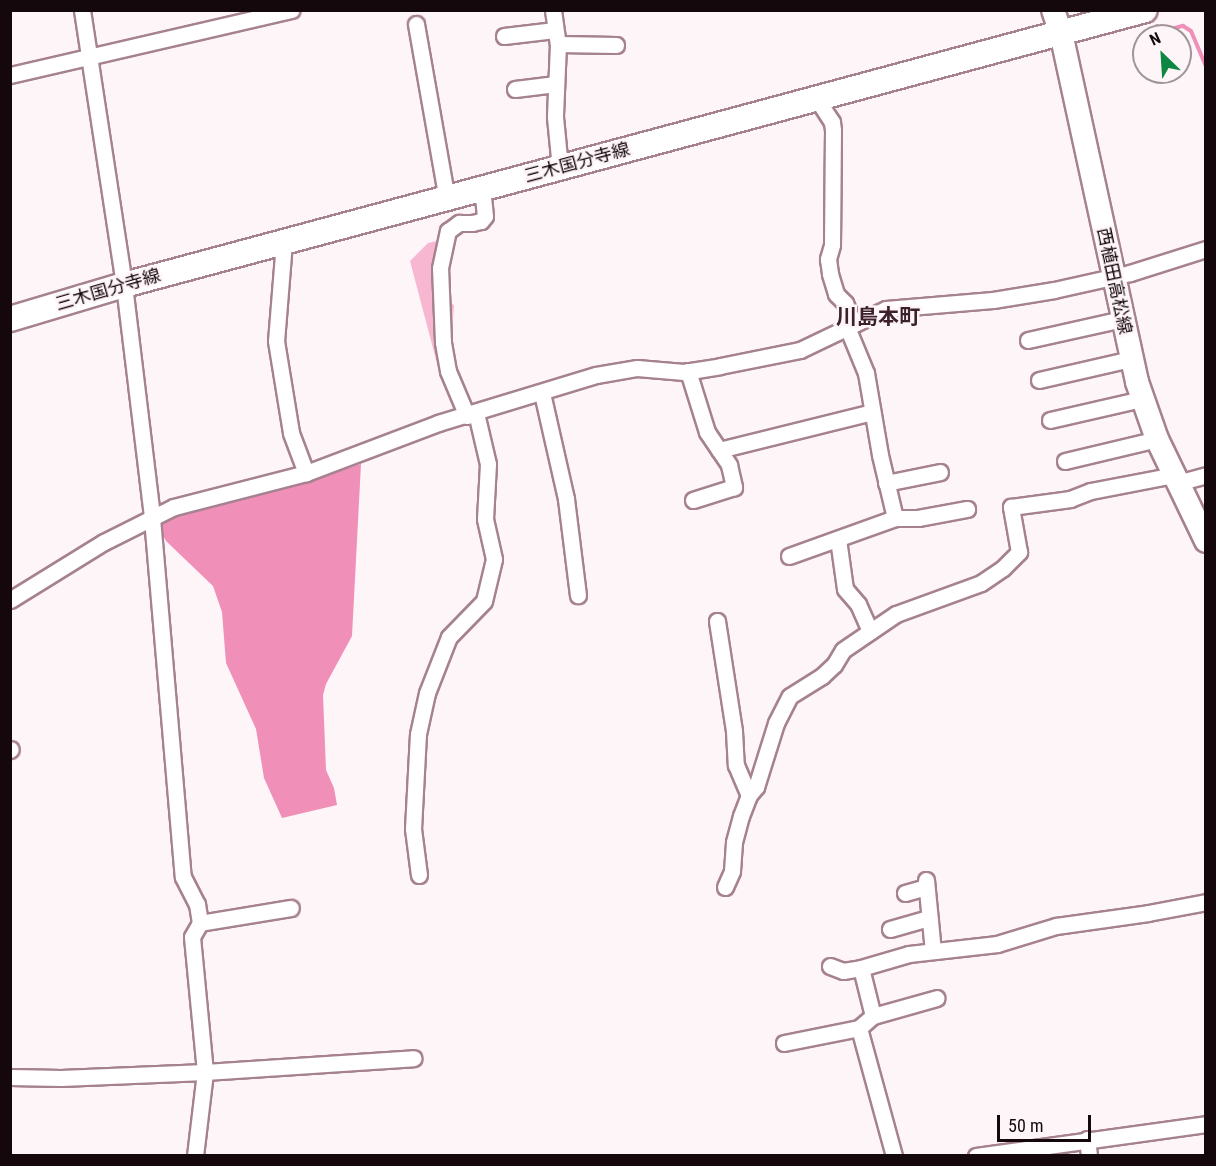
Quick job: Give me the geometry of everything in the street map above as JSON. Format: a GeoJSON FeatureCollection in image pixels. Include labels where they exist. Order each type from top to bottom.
{"type":"FeatureCollection","features":[{"type":"Feature","properties":{"kind":"main road","name":"西植田高松線"},"geometry":{"type":"LineString","coordinates":[[1053,10],[1061,33],[1122,319],[1142,399],[1157,439],[1206,541]]}},
{"type":"Feature","properties":{"kind":"main road","name":"三木国分寺線"},"geometry":{"type":"LineString","coordinates":[[10,319],[124,285],[1145,10]]}},
{"type":"Feature","properties":{"kind":"street"},"geometry":{"type":"LineString","coordinates":[[82,10],[124,285],[152,518],[183,877],[197,904],[200,923],[192,937],[205,1072],[195,1155]]}},
{"type":"Feature","properties":{"kind":"street"},"geometry":{"type":"LineString","coordinates":[[10,75],[90,58],[249,15],[292,10]]}},
{"type":"Feature","properties":{"kind":"street"},"geometry":{"type":"LineString","coordinates":[[552,10],[557,37],[555,117],[560,168]]}},
{"type":"Feature","properties":{"kind":"street"},"geometry":{"type":"LineString","coordinates":[[416,24],[447,199]]}},
{"type":"Feature","properties":{"kind":"street"},"geometry":{"type":"LineString","coordinates":[[504,36],[557,37],[616,45]]}},
{"type":"Feature","properties":{"kind":"street"},"geometry":{"type":"LineString","coordinates":[[515,89],[556,84]]}},
{"type":"Feature","properties":{"kind":"street"},"geometry":{"type":"LineString","coordinates":[[817,99],[832,123],[833,130],[832,245],[828,259],[830,274],[836,294],[845,303],[866,373],[886,483],[895,518]]}},
{"type":"Feature","properties":{"kind":"street"},"geometry":{"type":"LineString","coordinates":[[419,875],[413,829],[418,734],[428,693],[449,637],[484,601],[494,559],[485,519],[488,464],[471,414],[448,370],[442,342],[440,268],[448,231],[459,223],[472,224],[481,221],[485,216],[482,189]]}},
{"type":"Feature","properties":{"kind":"street"},"geometry":{"type":"LineString","coordinates":[[284,242],[276,341],[291,433],[306,473]]}},
{"type":"Feature","properties":{"kind":"street"},"geometry":{"type":"LineString","coordinates":[[10,600],[104,542],[174,507],[306,473],[438,423],[596,375],[638,368],[688,371],[800,350],[886,309],[993,300],[1113,277],[1206,249]]}},
{"type":"Feature","properties":{"kind":"street"},"geometry":{"type":"LineString","coordinates":[[1028,340],[1122,319]]}},
{"type":"Feature","properties":{"kind":"street"},"geometry":{"type":"LineString","coordinates":[[1039,380],[1131,359]]}},
{"type":"Feature","properties":{"kind":"street"},"geometry":{"type":"LineString","coordinates":[[688,371],[706,432],[729,465],[734,487],[693,500]]}},
{"type":"Feature","properties":{"kind":"street"},"geometry":{"type":"LineString","coordinates":[[542,393],[566,499],[578,595]]}},
{"type":"Feature","properties":{"kind":"street"},"geometry":{"type":"LineString","coordinates":[[1050,420],[1142,399]]}},
{"type":"Feature","properties":{"kind":"street"},"geometry":{"type":"LineString","coordinates":[[719,450],[872,412]]}},
{"type":"Feature","properties":{"kind":"street"},"geometry":{"type":"LineString","coordinates":[[1065,461],[1157,439]]}},
{"type":"Feature","properties":{"kind":"street"},"geometry":{"type":"LineString","coordinates":[[886,483],[940,472]]}},
{"type":"Feature","properties":{"kind":"street"},"geometry":{"type":"LineString","coordinates":[[724,887],[732,871],[734,842],[749,795],[756,787],[776,723],[790,696],[822,676],[834,665],[843,650],[896,614],[981,584],[1003,568],[1019,552],[1011,507],[1070,499],[1091,491],[1206,475]]}},
{"type":"Feature","properties":{"kind":"street"},"geometry":{"type":"LineString","coordinates":[[789,556],[895,518],[918,518],[967,508]]}},
{"type":"Feature","properties":{"kind":"street"},"geometry":{"type":"LineString","coordinates":[[838,538],[845,589],[858,604],[870,631]]}},
{"type":"Feature","properties":{"kind":"street"},"geometry":{"type":"LineString","coordinates":[[717,621],[734,731],[736,765],[749,795]]}},
{"type":"Feature","properties":{"kind":"street"},"geometry":{"type":"LineString","coordinates":[[905,893],[926,884],[933,951]]}},
{"type":"Feature","properties":{"kind":"street"},"geometry":{"type":"LineString","coordinates":[[830,966],[843,971],[861,968],[909,954],[997,944],[1056,926],[1206,902]]}},
{"type":"Feature","properties":{"kind":"street"},"geometry":{"type":"LineString","coordinates":[[200,923],[291,908]]}},
{"type":"Feature","properties":{"kind":"street"},"geometry":{"type":"LineString","coordinates":[[890,929],[929,918]]}},
{"type":"Feature","properties":{"kind":"street"},"geometry":{"type":"LineString","coordinates":[[861,968],[873,1016]]}},
{"type":"Feature","properties":{"kind":"street"},"geometry":{"type":"LineString","coordinates":[[784,1042],[859,1028],[873,1016],[937,998]]}},
{"type":"Feature","properties":{"kind":"street"},"geometry":{"type":"LineString","coordinates":[[859,1028],[894,1155]]}},
{"type":"Feature","properties":{"kind":"street"},"geometry":{"type":"LineString","coordinates":[[10,1077],[61,1078],[205,1072],[414,1058]]}},
{"type":"Feature","properties":{"kind":"street"},"geometry":{"type":"LineString","coordinates":[[976,1155],[1206,1124]]}},
{"type":"Feature","properties":{"kind":"street"},"geometry":{"type":"LineString","coordinates":[[1087,1139],[1089,1155]]}},
{"type":"Feature","properties":{"kind":"shaded area"},"geometry":{"type":"Polygon","coordinates":[[[441,240],[437,296],[454,305],[448,389],[439,371],[410,261],[428,243],[441,240]]]}},
{"type":"Feature","properties":{"kind":"shaded area"},"geometry":{"type":"Polygon","coordinates":[[[361,464],[352,636],[326,684],[323,695],[326,770],[334,788],[337,805],[282,818],[264,778],[256,729],[226,663],[222,612],[213,586],[166,541],[160,530],[163,520],[296,485],[361,464]]]}},
{"type":"Feature","properties":{"kind":"waterway"},"geometry":{"type":"LineString","coordinates":[[1192,33],[1206,66]]}},
{"type":"Feature","properties":{"kind":"district","name":"川島本町"},"geometry":{"type":"Point","coordinates":[878,317]}}]}
